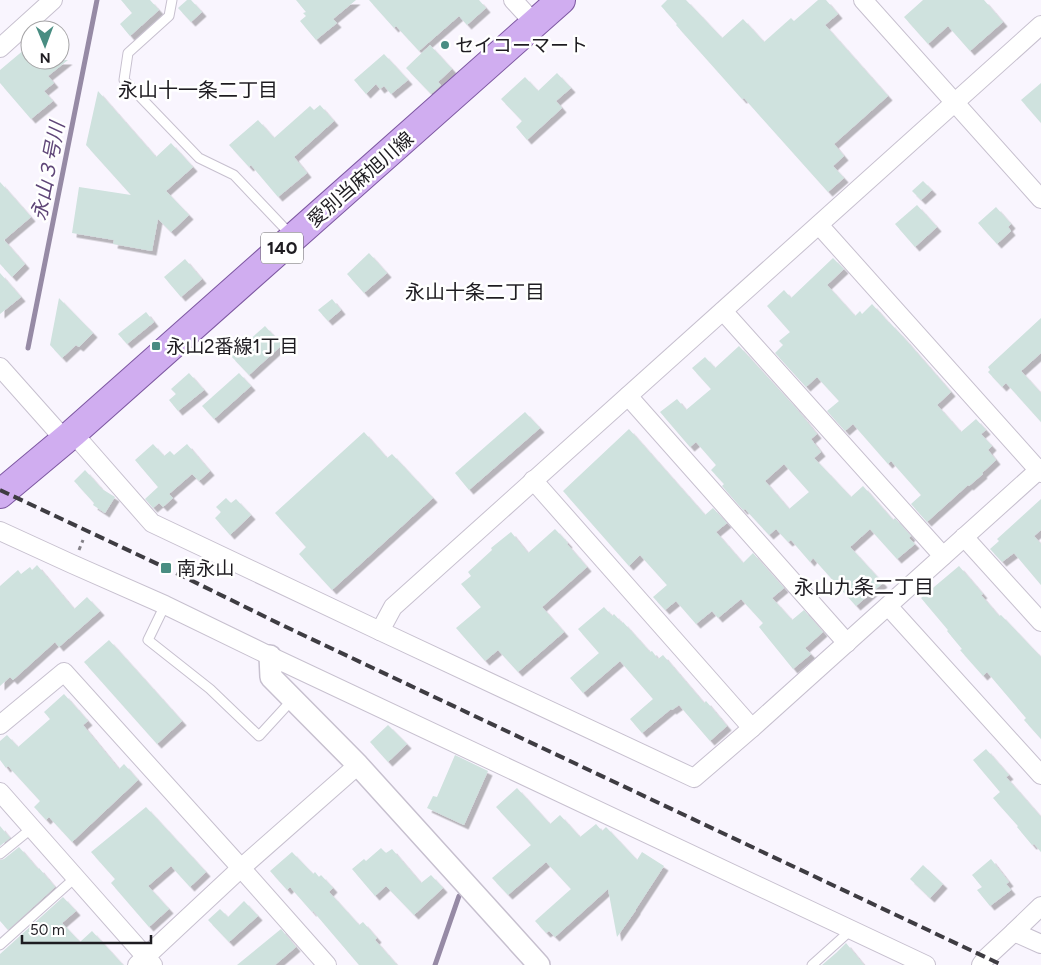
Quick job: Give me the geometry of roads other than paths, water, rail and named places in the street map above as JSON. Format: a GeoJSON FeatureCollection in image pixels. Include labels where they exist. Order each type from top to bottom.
{"type":"FeatureCollection","features":[{"type":"Feature","properties":{"kind":"main road","name":"愛別当麻旭川線"},"geometry":{"type":"LineString","coordinates":[[0,494],[69,436],[562,0]]}},
{"type":"Feature","properties":{"kind":"street"},"geometry":{"type":"LineString","coordinates":[[0,48],[53,0]]}},
{"type":"Feature","properties":{"kind":"street"},"geometry":{"type":"LineString","coordinates":[[513,0],[535,24]]}},
{"type":"Feature","properties":{"kind":"street"},"geometry":{"type":"LineString","coordinates":[[863,0],[1041,199]]}},
{"type":"Feature","properties":{"kind":"street"},"geometry":{"type":"LineString","coordinates":[[380,631],[393,606],[1041,25]]}},
{"type":"Feature","properties":{"kind":"street"},"geometry":{"type":"LineString","coordinates":[[0,367],[152,523],[694,778],[1040,471],[819,225]]}},
{"type":"Feature","properties":{"kind":"street"},"geometry":{"type":"LineString","coordinates":[[722,311],[943,556]]}},
{"type":"Feature","properties":{"kind":"street"},"geometry":{"type":"LineString","coordinates":[[628,396],[847,642]]}},
{"type":"Feature","properties":{"kind":"street"},"geometry":{"type":"LineString","coordinates":[[533,480],[752,728]]}},
{"type":"Feature","properties":{"kind":"street"},"geometry":{"type":"LineString","coordinates":[[0,531],[165,605],[926,965]]}},
{"type":"Feature","properties":{"kind":"street"},"geometry":{"type":"LineString","coordinates":[[964,537],[1041,622]]}},
{"type":"Feature","properties":{"kind":"street"},"geometry":{"type":"LineString","coordinates":[[888,606],[1041,775]]}},
{"type":"Feature","properties":{"kind":"street"},"geometry":{"type":"LineString","coordinates":[[270,656],[271,677],[358,766],[540,965]]}},
{"type":"Feature","properties":{"kind":"street"},"geometry":{"type":"LineString","coordinates":[[0,725],[64,672],[327,965]]}},
{"type":"Feature","properties":{"kind":"street"},"geometry":{"type":"LineString","coordinates":[[0,792],[76,877],[145,962],[241,868],[358,766]]}},
{"type":"Feature","properties":{"kind":"street"},"geometry":{"type":"LineString","coordinates":[[981,965],[1041,906]]}},
{"type":"Feature","properties":{"kind":"street"},"geometry":{"type":"LineString","coordinates":[[1014,932],[1041,944]]}},
{"type":"Feature","properties":{"kind":"lane"},"geometry":{"type":"LineString","coordinates":[[172,0],[169,16],[128,53],[124,80],[199,158],[234,175],[293,238]]}},
{"type":"Feature","properties":{"kind":"lane"},"geometry":{"type":"LineString","coordinates":[[165,605],[148,640],[210,689],[258,736],[292,700]]}},
{"type":"Feature","properties":{"kind":"lane"},"geometry":{"type":"LineString","coordinates":[[0,854],[32,828]]}},
{"type":"Feature","properties":{"kind":"lane"},"geometry":{"type":"LineString","coordinates":[[0,945],[76,877]]}},
{"type":"Feature","properties":{"kind":"lane"},"geometry":{"type":"LineString","coordinates":[[812,965],[851,930]]}},
{"type":"Feature","properties":{"kind":"waterway","name":"永山３号川"},"geometry":{"type":"LineString","coordinates":[[28,348],[97,0]]}},
{"type":"Feature","properties":{"kind":"waterway"},"geometry":{"type":"LineString","coordinates":[[435,965],[459,896]]}},
{"type":"Feature","properties":{"kind":"railway"},"geometry":{"type":"LineString","coordinates":[[0,490],[1002,965]]}},
{"type":"Feature","properties":{"kind":"place","name":"セイコーマート"},"geometry":{"type":"Point","coordinates":[445,45]}},
{"type":"Feature","properties":{"kind":"place","name":"永山2番線1丁目"},"geometry":{"type":"Point","coordinates":[156,346]}},
{"type":"Feature","properties":{"kind":"place","name":"南永山"},"geometry":{"type":"Point","coordinates":[166,568]}},
{"type":"Feature","properties":{"kind":"district","name":"永山十一条二丁目"},"geometry":{"type":"Point","coordinates":[198,90]}},
{"type":"Feature","properties":{"kind":"district","name":"永山十条二丁目"},"geometry":{"type":"Point","coordinates":[475,292]}},
{"type":"Feature","properties":{"kind":"district","name":"永山九条二丁目"},"geometry":{"type":"Point","coordinates":[864,587]}}]}
